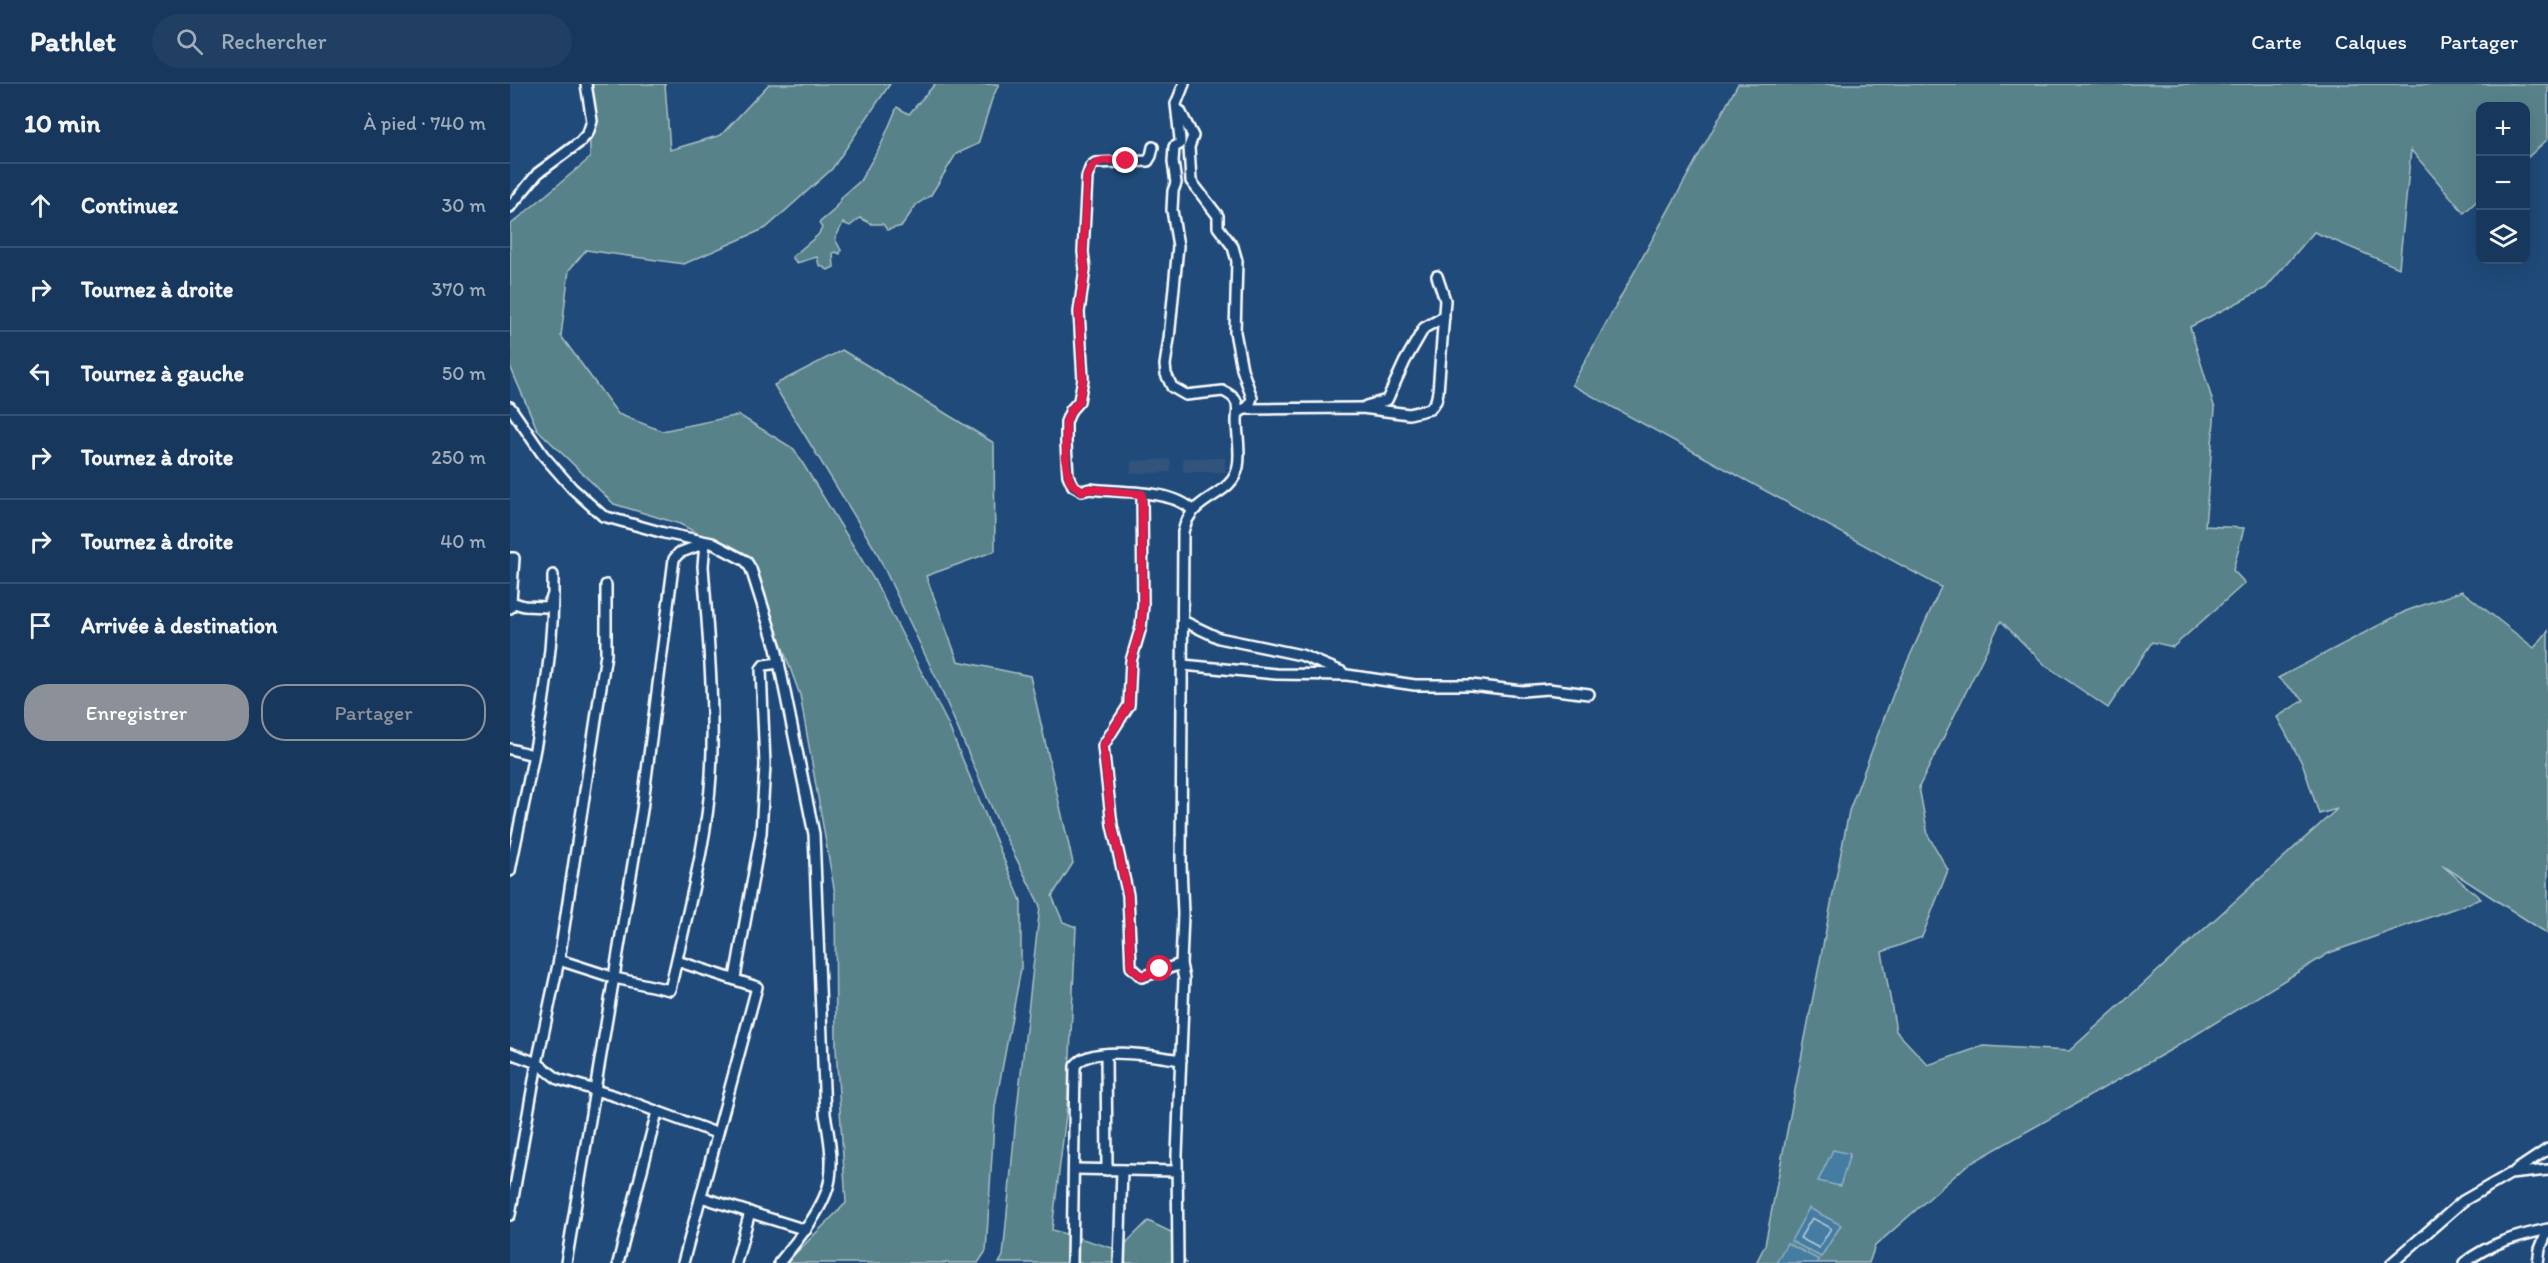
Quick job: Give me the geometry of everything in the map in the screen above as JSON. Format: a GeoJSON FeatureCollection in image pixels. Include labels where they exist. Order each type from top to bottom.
{"type":"FeatureCollection","features":[{"type":"Feature","properties":{"kind":"street"},"geometry":{"type":"LineString","coordinates":[[510,207],[538,173],[580,142],[588,133],[592,121],[586,84]]}},
{"type":"Feature","properties":{"kind":"street"},"geometry":{"type":"LineString","coordinates":[[1178,1263],[1177,1171],[1184,979],[1181,964],[1183,915],[1181,855],[1184,532],[1186,519],[1192,510],[1224,488],[1234,475],[1238,458],[1242,411],[1238,403],[1226,393],[1218,391],[1203,395],[1186,395],[1172,387],[1166,374],[1165,365],[1178,246],[1172,210],[1176,183],[1173,153],[1174,147],[1180,144],[1176,104],[1184,84]]}},
{"type":"Feature","properties":{"kind":"street"},"geometry":{"type":"LineString","coordinates":[[1176,104],[1193,136],[1189,147],[1191,181],[1218,216],[1218,226],[1233,247],[1236,261],[1235,332],[1242,369],[1252,398],[1242,411]]}},
{"type":"Feature","properties":{"kind":"street"},"geometry":{"type":"LineString","coordinates":[[1153,147],[1148,161],[1095,163],[1088,173],[1085,203],[1085,269],[1079,312],[1083,379],[1079,401],[1068,416],[1066,431],[1068,475],[1073,486],[1082,491],[1090,489],[1158,494],[1175,498],[1192,510]]}},
{"type":"Feature","properties":{"kind":"street"},"geometry":{"type":"LineString","coordinates":[[1242,411],[1362,408],[1409,414],[1424,412],[1433,406],[1438,392],[1445,300],[1437,276]]}},
{"type":"Feature","properties":{"kind":"street"},"geometry":{"type":"LineString","coordinates":[[1362,408],[1387,400],[1396,377],[1424,328],[1444,316]]}},
{"type":"Feature","properties":{"kind":"street"},"geometry":{"type":"LineString","coordinates":[[510,407],[543,455],[572,488],[603,516],[712,543],[749,565],[779,663],[814,834],[825,1114],[831,1143],[829,1183],[806,1230],[779,1263]]}},
{"type":"Feature","properties":{"kind":"street"},"geometry":{"type":"LineString","coordinates":[[1142,494],[1141,627],[1131,660],[1129,705],[1103,746],[1104,761],[1115,844],[1128,895],[1131,967],[1142,977],[1160,969],[1181,964]]}},
{"type":"Feature","properties":{"kind":"street"},"geometry":{"type":"LineString","coordinates":[[560,960],[615,978],[670,991],[705,826],[711,776],[712,714],[703,566],[705,543]]}},
{"type":"Feature","properties":{"kind":"street"},"geometry":{"type":"LineString","coordinates":[[566,1263],[642,810],[674,559],[679,553],[705,543]]}},
{"type":"Feature","properties":{"kind":"street"},"geometry":{"type":"LineString","coordinates":[[510,558],[514,558],[510,609]]}},
{"type":"Feature","properties":{"kind":"street"},"geometry":{"type":"LineString","coordinates":[[510,871],[546,695],[552,636],[553,575]]}},
{"type":"Feature","properties":{"kind":"street"},"geometry":{"type":"LineString","coordinates":[[510,1215],[537,1063],[560,960],[606,654],[606,585]]}},
{"type":"Feature","properties":{"kind":"street"},"geometry":{"type":"LineString","coordinates":[[511,603],[547,607],[552,595]]}},
{"type":"Feature","properties":{"kind":"street"},"geometry":{"type":"LineString","coordinates":[[1183,621],[1219,638],[1301,655],[1347,675]]}},
{"type":"Feature","properties":{"kind":"street"},"geometry":{"type":"LineString","coordinates":[[735,978],[761,832],[765,765],[761,669],[764,665],[779,663]]}},
{"type":"Feature","properties":{"kind":"street"},"geometry":{"type":"LineString","coordinates":[[1183,665],[1276,674],[1347,675],[1415,685],[1472,684],[1522,691],[1548,689],[1589,694]]}},
{"type":"Feature","properties":{"kind":"street"},"geometry":{"type":"LineString","coordinates":[[510,748],[533,755]]}},
{"type":"Feature","properties":{"kind":"street"},"geometry":{"type":"LineString","coordinates":[[676,961],[735,978],[757,987],[683,1263]]}},
{"type":"Feature","properties":{"kind":"street"},"geometry":{"type":"LineString","coordinates":[[510,1053],[537,1063],[558,1079],[615,1096],[716,1133]]}},
{"type":"Feature","properties":{"kind":"street"},"geometry":{"type":"LineString","coordinates":[[1072,1263],[1076,1066],[1083,1058],[1106,1054],[1181,1060]]}},
{"type":"Feature","properties":{"kind":"street"},"geometry":{"type":"LineString","coordinates":[[1106,1054],[1107,1170]]}},
{"type":"Feature","properties":{"kind":"street"},"geometry":{"type":"LineString","coordinates":[[618,1263],[657,1112]]}},
{"type":"Feature","properties":{"kind":"street"},"geometry":{"type":"LineString","coordinates":[[2392,1263],[2463,1201],[2511,1174],[2548,1149]]}},
{"type":"Feature","properties":{"kind":"street"},"geometry":{"type":"LineString","coordinates":[[1075,1169],[1177,1171]]}},
{"type":"Feature","properties":{"kind":"street"},"geometry":{"type":"LineString","coordinates":[[1119,1263],[1122,1170]]}},
{"type":"Feature","properties":{"kind":"street"},"geometry":{"type":"LineString","coordinates":[[2511,1174],[2548,1170]]}},
{"type":"Feature","properties":{"kind":"street"},"geometry":{"type":"LineString","coordinates":[[701,1197],[806,1230]]}},
{"type":"Feature","properties":{"kind":"street"},"geometry":{"type":"LineString","coordinates":[[736,1263],[750,1212]]}},
{"type":"Feature","properties":{"kind":"street"},"geometry":{"type":"LineString","coordinates":[[2464,1263],[2497,1242],[2516,1235],[2548,1229],[2538,1263]]}},
{"type":"Feature","properties":{"kind":"shaded area"},"geometry":{"type":"Polygon","coordinates":[[[1183,458],[1225,458],[1225,472],[1183,472],[1183,458]]]}},
{"type":"Feature","properties":{"kind":"shaded area"},"geometry":{"type":"Polygon","coordinates":[[[1170,459],[1171,472],[1131,474],[1131,461],[1170,459]]]}},
{"type":"Feature","properties":{"kind":"green space"},"geometry":{"type":"Polygon","coordinates":[[[589,84],[665,84],[670,150],[721,135],[769,84],[890,84],[832,169],[766,228],[684,264],[586,250],[569,270],[561,336],[618,414],[662,431],[739,415],[794,449],[876,583],[948,724],[1021,901],[1021,969],[995,1107],[986,1251],[978,1263],[786,1263],[846,1203],[836,1048],[835,894],[800,695],[751,562],[680,524],[614,504],[537,429],[510,366],[510,225],[590,158],[589,84]]]}},
{"type":"Feature","properties":{"kind":"green space"},"geometry":{"type":"Polygon","coordinates":[[[935,84],[999,84],[978,144],[956,154],[931,195],[916,205],[902,226],[887,230],[883,224],[872,224],[860,218],[850,226],[843,223],[835,239],[841,250],[840,254],[835,252],[833,254],[834,267],[828,270],[819,265],[817,257],[797,263],[792,257],[818,235],[822,228],[819,223],[860,181],[881,145],[897,107],[909,114],[935,84]]]}},
{"type":"Feature","properties":{"kind":"green space"},"geometry":{"type":"Polygon","coordinates":[[[1738,84],[2548,84],[2548,139],[2530,155],[2530,102],[2476,102],[2476,202],[2464,213],[2411,150],[2399,268],[2314,232],[2266,288],[2190,327],[2215,409],[2205,526],[2244,528],[2233,570],[2245,583],[2173,647],[2152,642],[2108,708],[2045,665],[2001,621],[1919,787],[1928,835],[1948,870],[1922,937],[1882,952],[1896,1031],[1928,1065],[1983,1046],[2069,1051],[2337,809],[2319,814],[2303,765],[2277,717],[2304,700],[2278,678],[2406,611],[2462,591],[2534,648],[2548,631],[2548,934],[2442,865],[2481,899],[2329,953],[2174,1048],[1966,1166],[1875,1246],[1869,1263],[1756,1263],[1765,1245],[1849,811],[1895,689],[1941,587],[1572,385],[1738,84]]]}},
{"type":"Feature","properties":{"kind":"green space"},"geometry":{"type":"Polygon","coordinates":[[[842,350],[994,443],[995,551],[926,576],[958,661],[1030,676],[1073,863],[1052,896],[1063,922],[1076,927],[1068,1098],[1052,1230],[1119,1250],[1148,1221],[1171,1232],[1186,1263],[999,1263],[1003,1256],[1040,906],[997,820],[937,680],[876,551],[774,385],[842,350]]]}},
{"type":"Feature","properties":{"kind":"water"},"geometry":{"type":"Polygon","coordinates":[[[1833,1150],[1850,1154],[1840,1186],[1818,1181],[1833,1150]]]}},
{"type":"Feature","properties":{"kind":"water"},"geometry":{"type":"Polygon","coordinates":[[[1809,1208],[1841,1225],[1821,1257],[1791,1241],[1809,1208]]]}},
{"type":"Feature","properties":{"kind":"water"},"geometry":{"type":"Polygon","coordinates":[[[1787,1243],[1819,1260],[1817,1263],[1776,1263],[1787,1243]]]}},
{"type":"Feature","properties":{"kind":"route"},"geometry":{"type":"LineString","coordinates":[[1126,161],[1095,163],[1091,166],[1087,177],[1083,252],[1085,269],[1079,312],[1079,337],[1084,362],[1083,379],[1079,401],[1071,410],[1066,422],[1066,464],[1070,482],[1082,491],[1090,489],[1142,494],[1143,605],[1141,627],[1131,660],[1129,705],[1103,746],[1115,844],[1128,895],[1131,967],[1142,977],[1160,969]]}}]}
